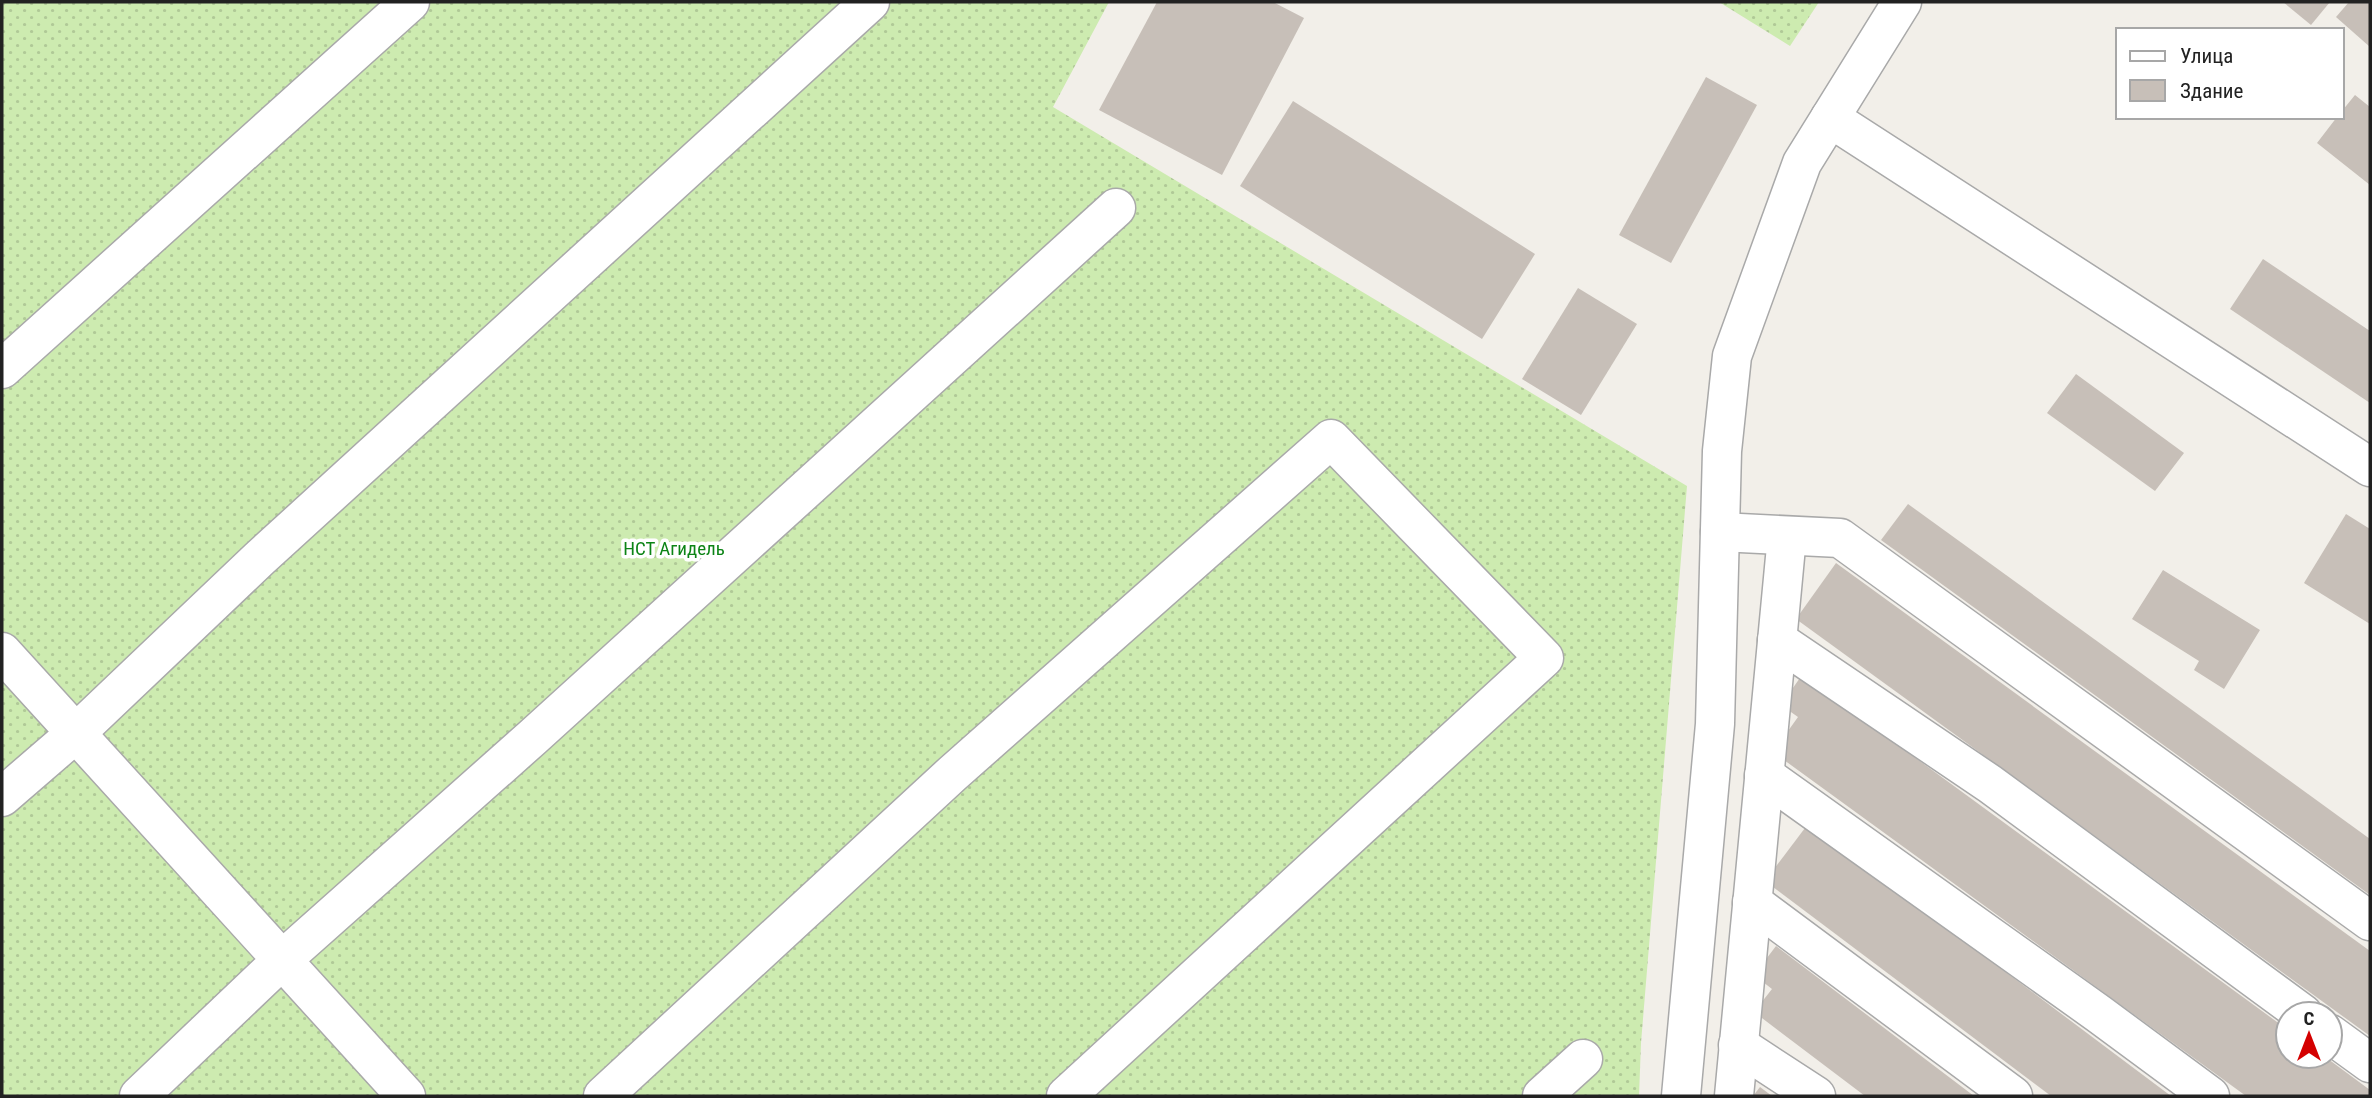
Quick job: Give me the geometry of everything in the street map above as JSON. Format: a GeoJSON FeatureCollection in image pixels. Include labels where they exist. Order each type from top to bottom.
{"type":"FeatureCollection","features":[{"type":"Feature","properties":{"kind":"street"},"geometry":{"type":"LineString","coordinates":[[2,369],[410,2]]}},
{"type":"Feature","properties":{"kind":"street"},"geometry":{"type":"LineString","coordinates":[[2,797],[76,733],[259,559],[870,2]]}},
{"type":"Feature","properties":{"kind":"street"},"geometry":{"type":"LineString","coordinates":[[1681,1096],[1715,724],[1723,451],[1732,356],[1802,163],[1902,2]]}},
{"type":"Feature","properties":{"kind":"street"},"geometry":{"type":"LineString","coordinates":[[1830,118],[2370,467]]}},
{"type":"Feature","properties":{"kind":"street"},"geometry":{"type":"LineString","coordinates":[[139,1096],[282,960],[544,727],[1116,208]]}},
{"type":"Feature","properties":{"kind":"street"},"geometry":{"type":"LineString","coordinates":[[603,1096],[952,774],[1331,439],[1544,658],[1066,1096]]}},
{"type":"Feature","properties":{"kind":"street"},"geometry":{"type":"LineString","coordinates":[[1720,533],[1840,538],[2370,921]]}},
{"type":"Feature","properties":{"kind":"street"},"geometry":{"type":"LineString","coordinates":[[1734,1096],[1787,536]]}},
{"type":"Feature","properties":{"kind":"street"},"geometry":{"type":"LineString","coordinates":[[1777,640],[1990,783],[2284,1000]]}},
{"type":"Feature","properties":{"kind":"street"},"geometry":{"type":"LineString","coordinates":[[2,652],[407,1096]]}},
{"type":"Feature","properties":{"kind":"street"},"geometry":{"type":"LineString","coordinates":[[1764,775],[2210,1096]]}},
{"type":"Feature","properties":{"kind":"street"},"geometry":{"type":"LineString","coordinates":[[1752,902],[2013,1096]]}},
{"type":"Feature","properties":{"kind":"street"},"geometry":{"type":"LineString","coordinates":[[2344,1044],[2370,1063]]}},
{"type":"Feature","properties":{"kind":"street"},"geometry":{"type":"LineString","coordinates":[[1738,1045],[1816,1096]]}},
{"type":"Feature","properties":{"kind":"street"},"geometry":{"type":"LineString","coordinates":[[1542,1096],[1583,1059]]}},
{"type":"Feature","properties":{"kind":"green space","name":"НСТ Агидель"},"geometry":{"type":"Polygon","coordinates":[[[2,2],[1109,2],[1053,107],[1687,486],[1641,1043],[1639,1096],[2,1096],[2,2]]]}},
{"type":"Feature","properties":{"kind":"green space"},"geometry":{"type":"Polygon","coordinates":[[[1719,2],[1819,2],[1790,46],[1719,2]]]}},
{"type":"Feature","properties":{"kind":"building"},"geometry":{"type":"Polygon","coordinates":[[[1157,2],[1273,2],[1304,18],[1222,175],[1099,110],[1157,2]]]}},
{"type":"Feature","properties":{"kind":"building"},"geometry":{"type":"Polygon","coordinates":[[[2283,2],[2330,2],[2311,25],[2283,2]]]}},
{"type":"Feature","properties":{"kind":"building"},"geometry":{"type":"Polygon","coordinates":[[[2349,2],[2370,2],[2370,47],[2336,17],[2349,2]]]}},
{"type":"Feature","properties":{"kind":"building"},"geometry":{"type":"Polygon","coordinates":[[[1706,77],[1757,105],[1671,263],[1619,235],[1706,77]]]}},
{"type":"Feature","properties":{"kind":"building"},"geometry":{"type":"Polygon","coordinates":[[[2355,95],[2370,107],[2370,185],[2317,143],[2335,119],[2344,119],[2344,109],[2355,95]]]}},
{"type":"Feature","properties":{"kind":"building"},"geometry":{"type":"Polygon","coordinates":[[[1293,101],[1535,254],[1482,339],[1240,186],[1293,101]]]}},
{"type":"Feature","properties":{"kind":"building"},"geometry":{"type":"Polygon","coordinates":[[[2263,259],[2370,331],[2370,403],[2230,309],[2263,259]]]}},
{"type":"Feature","properties":{"kind":"building"},"geometry":{"type":"Polygon","coordinates":[[[1578,288],[1637,324],[1581,415],[1522,379],[1578,288]]]}},
{"type":"Feature","properties":{"kind":"building"},"geometry":{"type":"Polygon","coordinates":[[[2076,374],[2184,453],[2155,491],[2047,413],[2076,374]]]}},
{"type":"Feature","properties":{"kind":"building"},"geometry":{"type":"Polygon","coordinates":[[[1908,504],[2370,839],[2370,895],[1881,540],[1908,504]]]}},
{"type":"Feature","properties":{"kind":"building"},"geometry":{"type":"Polygon","coordinates":[[[2346,514],[2370,529],[2370,624],[2304,583],[2346,514]]]}},
{"type":"Feature","properties":{"kind":"building"},"geometry":{"type":"Polygon","coordinates":[[[1836,563],[2370,951],[2370,1036],[2344,1017],[2344,1000],[2320,1000],[1796,619],[1836,563]]]}},
{"type":"Feature","properties":{"kind":"building"},"geometry":{"type":"Polygon","coordinates":[[[2163,570],[2260,630],[2224,689],[2194,670],[2199,661],[2132,619],[2163,570]]]}},
{"type":"Feature","properties":{"kind":"building"},"geometry":{"type":"Polygon","coordinates":[[[1802,675],[2274,1020],[2274,1070],[2343,1070],[2370,1090],[2370,1096],[2246,1096],[1773,752],[1798,717],[1781,705],[1802,675]]]}},
{"type":"Feature","properties":{"kind":"building"},"geometry":{"type":"Polygon","coordinates":[[[1808,824],[2171,1096],[2051,1096],[1765,881],[1808,824]]]}},
{"type":"Feature","properties":{"kind":"building"},"geometry":{"type":"Polygon","coordinates":[[[1776,946],[1974,1096],[1865,1096],[1754,1012],[1772,989],[1754,975],[1776,946]]]}},
{"type":"Feature","properties":{"kind":"building"},"geometry":{"type":"Polygon","coordinates":[[[1760,1087],[1772,1096],[1753,1096],[1760,1087]]]}}]}
